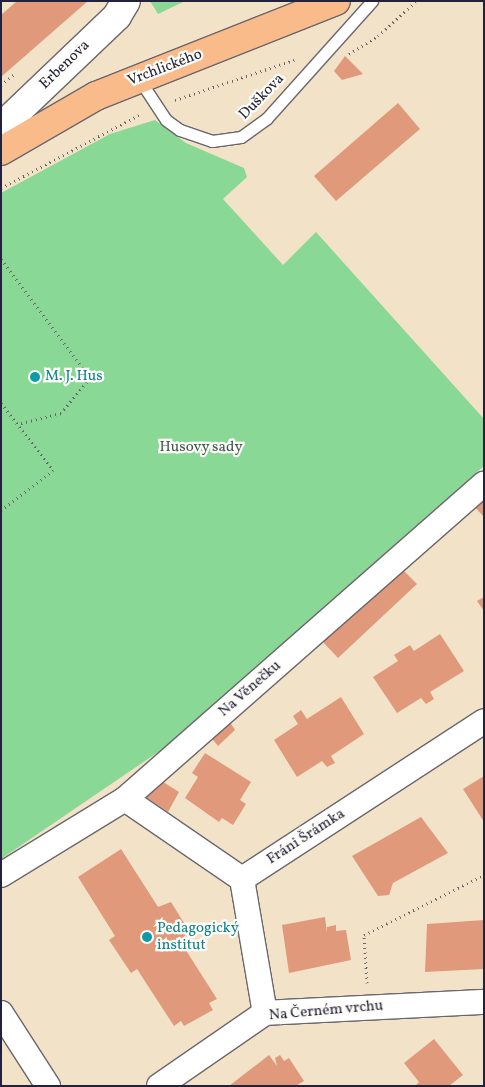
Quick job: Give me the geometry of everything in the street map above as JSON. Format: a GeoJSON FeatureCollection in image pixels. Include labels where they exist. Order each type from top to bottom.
{"type":"FeatureCollection","features":[{"type":"Feature","properties":{"kind":"main road","name":"Vrchlického"},"geometry":{"type":"LineString","coordinates":[[1,151],[57,116],[138,78],[336,1]]}},
{"type":"Feature","properties":{"kind":"street","name":"Erbenova"},"geometry":{"type":"LineString","coordinates":[[1,127],[117,16],[126,1]]}},
{"type":"Feature","properties":{"kind":"street","name":"Na Věnečku"},"geometry":{"type":"LineString","coordinates":[[1,875],[125,799],[484,484]]}},
{"type":"Feature","properties":{"kind":"street","name":"Fráni Šrámka"},"geometry":{"type":"LineString","coordinates":[[242,878],[484,721]]}},
{"type":"Feature","properties":{"kind":"street"},"geometry":{"type":"LineString","coordinates":[[125,799],[242,878],[265,1013]]}},
{"type":"Feature","properties":{"kind":"street","name":"Na Černém vrchu"},"geometry":{"type":"LineString","coordinates":[[159,1086],[265,1013],[368,1006],[484,1002]]}},
{"type":"Feature","properties":{"kind":"street"},"geometry":{"type":"LineString","coordinates":[[1,1012],[48,1086]]}},
{"type":"Feature","properties":{"kind":"lane","name":"Duškova"},"geometry":{"type":"LineString","coordinates":[[138,78],[166,120],[196,137],[226,142],[241,138],[267,118],[314,63],[372,1]]}},
{"type":"Feature","properties":{"kind":"path"},"geometry":{"type":"LineString","coordinates":[[1,188],[43,162],[156,107],[290,60],[330,63],[340,53],[352,55],[416,1]]}},
{"type":"Feature","properties":{"kind":"path"},"geometry":{"type":"LineString","coordinates":[[1,258],[90,378],[62,413],[18,424]]}},
{"type":"Feature","properties":{"kind":"path"},"geometry":{"type":"LineString","coordinates":[[1,403],[53,470],[1,510]]}},
{"type":"Feature","properties":{"kind":"path"},"geometry":{"type":"LineString","coordinates":[[368,1006],[364,936],[484,875]]}},
{"type":"Feature","properties":{"kind":"green space"},"geometry":{"type":"Polygon","coordinates":[[[150,1],[185,1],[158,14],[150,1]]]}},
{"type":"Feature","properties":{"kind":"green space","name":"Husovy sady"},"geometry":{"type":"Polygon","coordinates":[[[155,120],[186,143],[244,168],[247,177],[223,199],[283,265],[316,232],[484,419],[484,466],[167,746],[1,859],[1,193],[110,134],[155,120]]]}},
{"type":"Feature","properties":{"kind":"building"},"geometry":{"type":"Polygon","coordinates":[[[17,1],[88,1],[1,77],[1,15],[17,1]]]}},
{"type":"Feature","properties":{"kind":"building"},"geometry":{"type":"Polygon","coordinates":[[[345,56],[363,74],[342,80],[334,71],[345,56]]]}},
{"type":"Feature","properties":{"kind":"building"},"geometry":{"type":"Polygon","coordinates":[[[398,103],[420,129],[336,201],[314,176],[398,103]]]}},
{"type":"Feature","properties":{"kind":"building"},"geometry":{"type":"Polygon","coordinates":[[[484,491],[484,517],[471,503],[484,491]]]}},
{"type":"Feature","properties":{"kind":"building"},"geometry":{"type":"Polygon","coordinates":[[[401,568],[417,584],[338,658],[322,641],[401,568]]]}},
{"type":"Feature","properties":{"kind":"building"},"geometry":{"type":"Polygon","coordinates":[[[484,597],[484,611],[477,601],[484,597]]]}},
{"type":"Feature","properties":{"kind":"building"},"geometry":{"type":"Polygon","coordinates":[[[440,634],[464,671],[430,692],[434,699],[426,704],[421,698],[397,713],[373,677],[398,661],[394,655],[410,645],[414,651],[440,634]]]}},
{"type":"Feature","properties":{"kind":"building"},"geometry":{"type":"Polygon","coordinates":[[[341,697],[364,734],[331,756],[335,763],[327,767],[322,761],[297,777],[274,740],[298,724],[293,716],[301,710],[307,719],[341,697]]]}},
{"type":"Feature","properties":{"kind":"building"},"geometry":{"type":"Polygon","coordinates":[[[228,719],[235,730],[218,746],[209,735],[228,719]]]}},
{"type":"Feature","properties":{"kind":"building"},"geometry":{"type":"Polygon","coordinates":[[[205,753],[251,782],[240,800],[246,804],[233,825],[222,818],[219,822],[185,798],[198,777],[192,773],[205,753]]]}},
{"type":"Feature","properties":{"kind":"building"},"geometry":{"type":"Polygon","coordinates":[[[484,776],[484,822],[463,789],[484,776]]]}},
{"type":"Feature","properties":{"kind":"building"},"geometry":{"type":"Polygon","coordinates":[[[160,780],[179,792],[168,812],[143,795],[160,780]]]}},
{"type":"Feature","properties":{"kind":"building"},"geometry":{"type":"Polygon","coordinates":[[[421,817],[448,853],[393,883],[389,895],[378,896],[352,856],[421,817]]]}},
{"type":"Feature","properties":{"kind":"building","name":"Pedagogický institut"},"geometry":{"type":"Polygon","coordinates":[[[121,849],[158,907],[171,902],[189,931],[180,941],[217,999],[209,1003],[213,1010],[184,1026],[181,1021],[174,1026],[137,969],[131,973],[109,940],[115,936],[78,877],[121,849]]]}},
{"type":"Feature","properties":{"kind":"building"},"geometry":{"type":"Polygon","coordinates":[[[325,917],[327,933],[327,927],[336,925],[336,931],[346,930],[351,960],[289,973],[282,925],[325,917]]]}},
{"type":"Feature","properties":{"kind":"building"},"geometry":{"type":"Polygon","coordinates":[[[484,920],[484,969],[425,972],[427,924],[484,920]]]}},
{"type":"Feature","properties":{"kind":"building"},"geometry":{"type":"Polygon","coordinates":[[[434,1039],[463,1075],[449,1086],[415,1086],[419,1082],[404,1063],[434,1039]]]}},
{"type":"Feature","properties":{"kind":"building"},"geometry":{"type":"Polygon","coordinates":[[[269,1055],[277,1066],[275,1058],[280,1055],[284,1061],[289,1058],[304,1081],[296,1086],[229,1086],[269,1055]]]}},
{"type":"Feature","properties":{"kind":"place","name":"M. J. Hus"},"geometry":{"type":"Point","coordinates":[35,377]}},
{"type":"Feature","properties":{"kind":"place","name":"Pedagogický institut"},"geometry":{"type":"Point","coordinates":[147,937]}}]}
